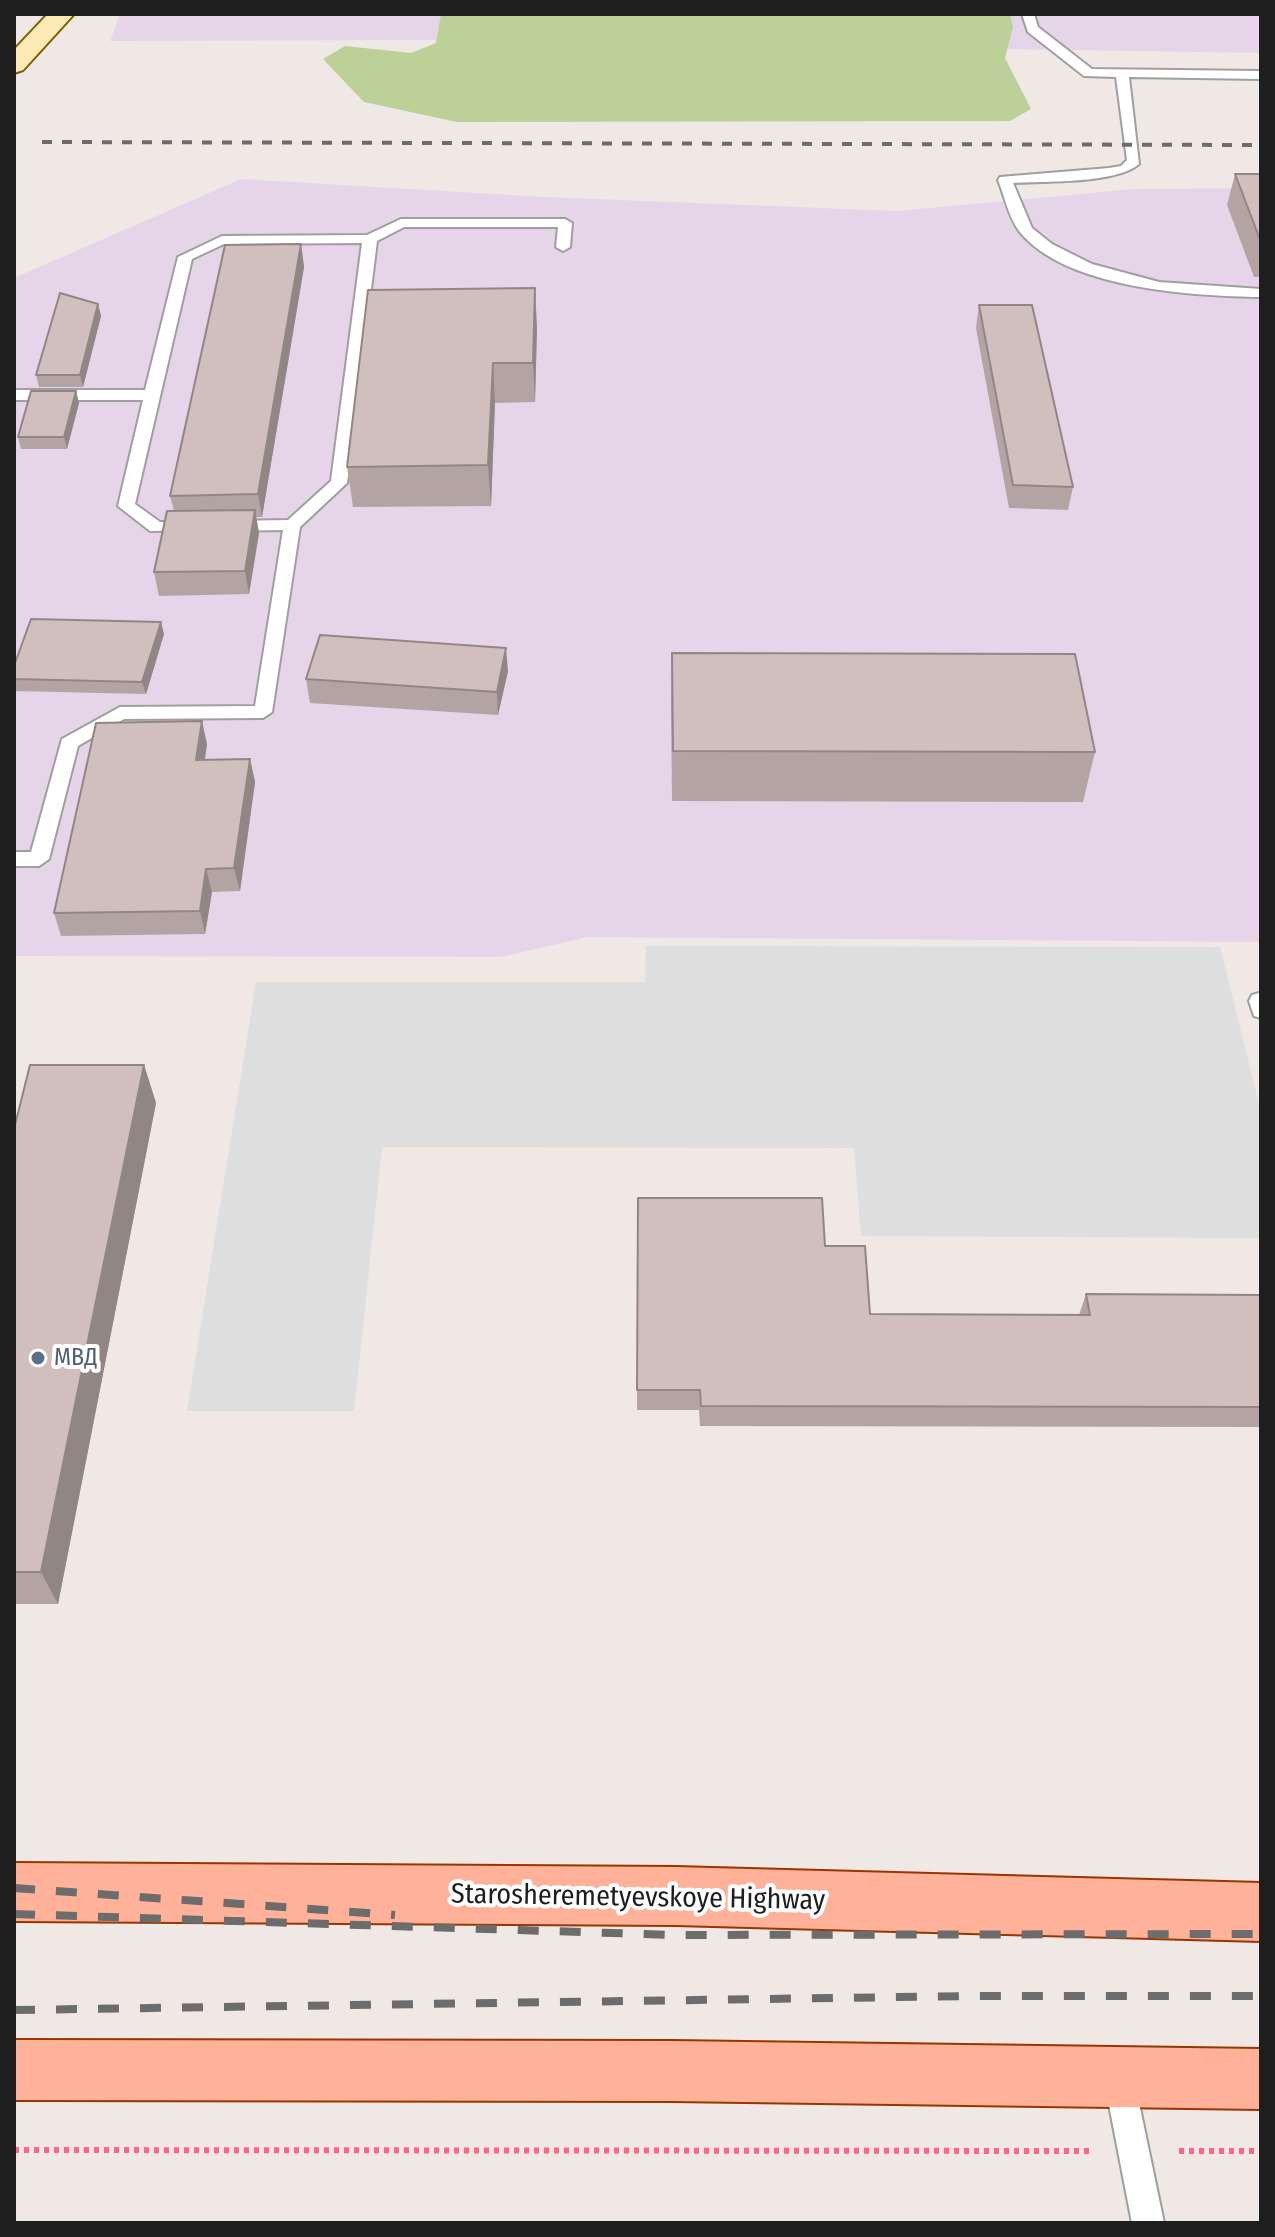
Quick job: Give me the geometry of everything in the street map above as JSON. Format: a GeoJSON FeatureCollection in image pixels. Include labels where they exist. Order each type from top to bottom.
{"type":"FeatureCollection","features":[{"type":"Feature","properties":{"kind":"main road"},"geometry":{"type":"LineString","coordinates":[[14,65],[62,14]]}},
{"type":"Feature","properties":{"kind":"main road","name":"Starosheremetyevskoye Highway"},"geometry":{"type":"LineString","coordinates":[[14,1892],[676,1896],[1261,1912]]}},
{"type":"Feature","properties":{"kind":"main road"},"geometry":{"type":"LineString","coordinates":[[14,2070],[672,2071],[1261,2079]]}},
{"type":"Feature","properties":{"kind":"lane"},"geometry":{"type":"LineString","coordinates":[[1028,14],[1032,29],[1089,73],[1261,75]]}},
{"type":"Feature","properties":{"kind":"lane"},"geometry":{"type":"LineString","coordinates":[[1122,73],[1134,161],[1125,169],[1109,172],[1005,180],[1023,226],[1052,250],[1076,263],[1139,285],[1180,291],[1261,293]]}},
{"type":"Feature","properties":{"kind":"lane"},"geometry":{"type":"LineString","coordinates":[[292,525],[156,527],[126,506],[185,257],[222,240],[370,239],[401,223],[565,223],[563,247]]}},
{"type":"Feature","properties":{"kind":"lane"},"geometry":{"type":"LineString","coordinates":[[14,859],[39,859],[69,743],[120,713],[263,712],[292,525],[339,483],[370,239]]}},
{"type":"Feature","properties":{"kind":"lane"},"geometry":{"type":"LineString","coordinates":[[14,395],[152,395]]}},
{"type":"Feature","properties":{"kind":"lane"},"geometry":{"type":"LineString","coordinates":[[1119,2078],[1148,2223]]}},
{"type":"Feature","properties":{"kind":"path"},"geometry":{"type":"LineString","coordinates":[[14,2150],[1261,2151]]}},
{"type":"Feature","properties":{"kind":"shaded area"},"geometry":{"type":"Polygon","coordinates":[[[120,14],[1261,14],[1261,53],[426,40],[110,41],[120,14]]]}},
{"type":"Feature","properties":{"kind":"shaded area"},"geometry":{"type":"Polygon","coordinates":[[[241,179],[545,197],[897,211],[1134,189],[1261,188],[1261,942],[588,937],[501,957],[14,956],[14,278],[241,179]]]}},
{"type":"Feature","properties":{"kind":"shaded area"},"geometry":{"type":"Polygon","coordinates":[[[646,946],[1220,947],[1261,1112],[1261,1238],[861,1236],[854,1148],[382,1147],[354,1411],[187,1411],[256,982],[645,982],[646,946]]]}},
{"type":"Feature","properties":{"kind":"green space"},"geometry":{"type":"Polygon","coordinates":[[[441,14],[1010,14],[1013,27],[1005,58],[1031,109],[1010,121],[457,122],[364,102],[323,59],[345,46],[411,53],[436,43],[441,14]]]}},
{"type":"Feature","properties":{"kind":"building"},"geometry":{"type":"Polygon","coordinates":[[[1235,174],[1261,174],[1261,242],[1235,174]]]}},
{"type":"Feature","properties":{"kind":"building"},"geometry":{"type":"Polygon","coordinates":[[[301,244],[258,494],[170,496],[225,245],[301,244]]]}},
{"type":"Feature","properties":{"kind":"building"},"geometry":{"type":"Polygon","coordinates":[[[535,288],[533,363],[493,363],[488,465],[347,467],[368,290],[535,288]]]}},
{"type":"Feature","properties":{"kind":"building"},"geometry":{"type":"Polygon","coordinates":[[[60,293],[98,304],[80,375],[36,375],[60,293]]]}},
{"type":"Feature","properties":{"kind":"building"},"geometry":{"type":"Polygon","coordinates":[[[979,305],[1032,305],[1073,487],[1013,485],[979,305]]]}},
{"type":"Feature","properties":{"kind":"building"},"geometry":{"type":"Polygon","coordinates":[[[31,391],[76,391],[64,437],[18,437],[31,391]]]}},
{"type":"Feature","properties":{"kind":"building"},"geometry":{"type":"Polygon","coordinates":[[[255,510],[245,571],[154,572],[167,511],[255,510]]]}},
{"type":"Feature","properties":{"kind":"building"},"geometry":{"type":"Polygon","coordinates":[[[31,619],[161,622],[142,682],[14,679],[14,666],[31,619]]]}},
{"type":"Feature","properties":{"kind":"building"},"geometry":{"type":"Polygon","coordinates":[[[320,635],[506,648],[497,692],[306,679],[320,635]]]}},
{"type":"Feature","properties":{"kind":"building"},"geometry":{"type":"Polygon","coordinates":[[[672,653],[1075,654],[1095,752],[673,751],[672,653]]]}},
{"type":"Feature","properties":{"kind":"building"},"geometry":{"type":"Polygon","coordinates":[[[202,721],[196,760],[250,759],[234,868],[206,869],[200,911],[54,913],[96,723],[202,721]]]}},
{"type":"Feature","properties":{"kind":"building"},"geometry":{"type":"Polygon","coordinates":[[[30,1065],[144,1065],[41,1572],[14,1572],[14,1129],[30,1065]]]}},
{"type":"Feature","properties":{"kind":"building"},"geometry":{"type":"Polygon","coordinates":[[[638,1198],[822,1198],[825,1246],[865,1246],[870,1314],[1090,1315],[1086,1294],[1261,1295],[1261,1407],[701,1406],[700,1390],[637,1390],[638,1198]]]}},
{"type":"Feature","properties":{"kind":"railway"},"geometry":{"type":"LineString","coordinates":[[42,142],[1261,145]]}},
{"type":"Feature","properties":{"kind":"railway"},"geometry":{"type":"LineString","coordinates":[[14,1888],[395,1915]]}},
{"type":"Feature","properties":{"kind":"railway"},"geometry":{"type":"LineString","coordinates":[[14,1914],[674,1935],[1261,1934]]}},
{"type":"Feature","properties":{"kind":"railway"},"geometry":{"type":"LineString","coordinates":[[14,2010],[969,1996],[1261,1996]]}},
{"type":"Feature","properties":{"kind":"place","name":"МВД"},"geometry":{"type":"Point","coordinates":[38,1358]}}]}
